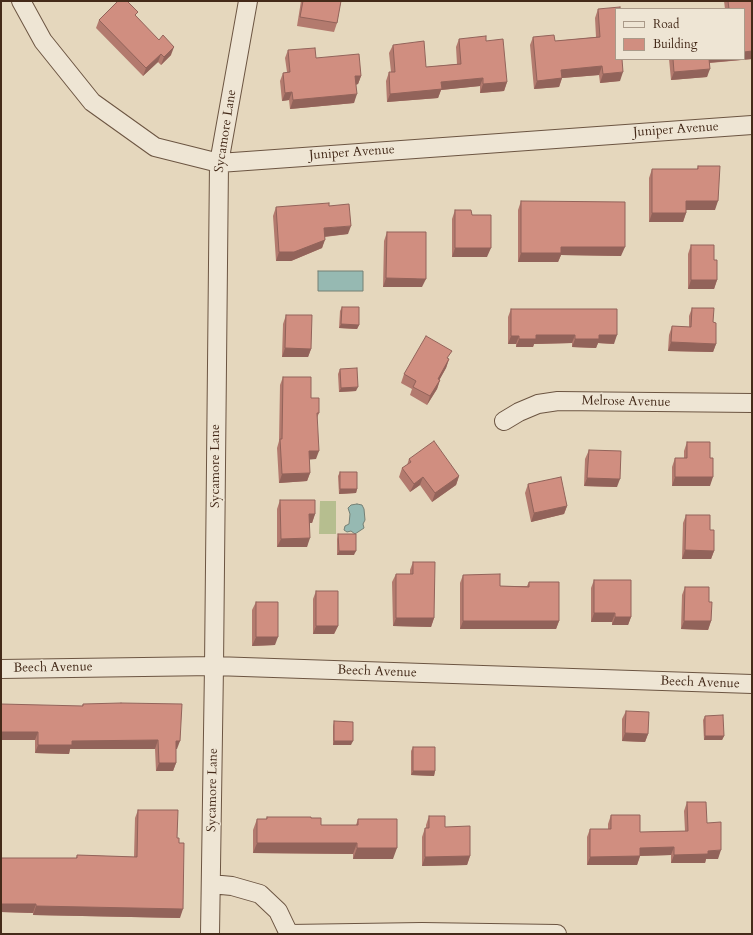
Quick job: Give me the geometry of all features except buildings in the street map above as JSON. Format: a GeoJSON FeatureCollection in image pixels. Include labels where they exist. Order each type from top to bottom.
{"type":"FeatureCollection","features":[{"type":"Feature","properties":{"kind":"street","name":"Juniper Avenue"},"geometry":{"type":"LineString","coordinates":[[21,1],[43,41],[92,102],[156,147],[218,163],[752,125]]}},
{"type":"Feature","properties":{"kind":"street","name":"Sycamore Lane"},"geometry":{"type":"LineString","coordinates":[[210,934],[214,666],[218,163],[248,1]]}},
{"type":"Feature","properties":{"kind":"street","name":"Melrose Avenue"},"geometry":{"type":"LineString","coordinates":[[504,421],[519,412],[538,404],[558,401],[752,403]]}},
{"type":"Feature","properties":{"kind":"street","name":"Beech Avenue"},"geometry":{"type":"LineString","coordinates":[[1,669],[214,666],[752,684]]}},
{"type":"Feature","properties":{"kind":"street"},"geometry":{"type":"LineString","coordinates":[[211,884],[232,886],[260,894],[278,911],[289,934],[557,934]]}},
{"type":"Feature","properties":{"kind":"green space"},"geometry":{"type":"Polygon","coordinates":[[[320,501],[336,501],[336,534],[319,534],[320,501]]]}},
{"type":"Feature","properties":{"kind":"water"},"geometry":{"type":"Polygon","coordinates":[[[318,271],[363,271],[363,291],[318,291],[318,271]]]}},
{"type":"Feature","properties":{"kind":"water"},"geometry":{"type":"Polygon","coordinates":[[[351,505],[362,505],[364,509],[365,520],[363,524],[364,528],[355,534],[351,531],[347,532],[344,530],[345,526],[349,524],[350,514],[348,508],[351,505]]]}}]}
